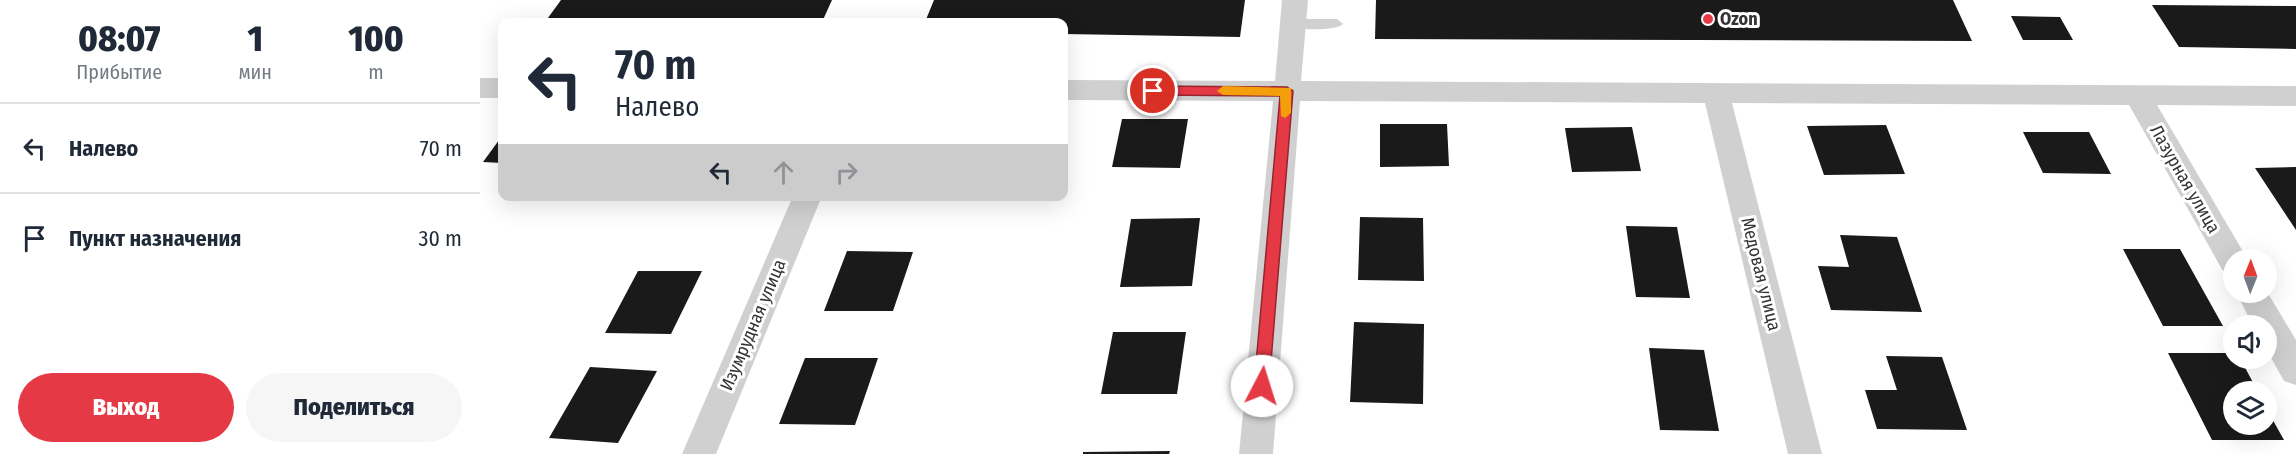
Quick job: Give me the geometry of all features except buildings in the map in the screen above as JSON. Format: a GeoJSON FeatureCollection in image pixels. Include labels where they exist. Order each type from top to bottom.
{"type":"FeatureCollection","features":[{"type":"Feature","properties":{"kind":"street"},"geometry":{"type":"LineString","coordinates":[[1256,454],[1294,12]]}},
{"type":"Feature","properties":{"kind":"street"},"geometry":{"type":"LineString","coordinates":[[480,88],[498,88]]}},
{"type":"Feature","properties":{"kind":"street"},"geometry":{"type":"LineString","coordinates":[[1068,90],[2296,96]]}},
{"type":"Feature","properties":{"kind":"street","name":"Медовая улица"},"geometry":{"type":"LineString","coordinates":[[1716,93],[1805,454]]}},
{"type":"Feature","properties":{"kind":"street","name":"Лазурная улица"},"geometry":{"type":"LineString","coordinates":[[2137,95],[2226,249]]}},
{"type":"Feature","properties":{"kind":"street","name":"Изумрудная улица"},"geometry":{"type":"LineString","coordinates":[[699,454],[806,201]]}},
{"type":"Feature","properties":{"kind":"street"},"geometry":{"type":"LineString","coordinates":[[2257,303],[2296,370]]}},
{"type":"Feature","properties":{"kind":"lane"},"geometry":{"type":"LineString","coordinates":[[1294,12],[1337,24]]}},
{"type":"Feature","properties":{"kind":"slow traffic"},"geometry":{"type":"LineString","coordinates":[[1223,91],[1287,91],[1285,113]]}},
{"type":"Feature","properties":{"kind":"place","name":"Ozon"},"geometry":{"type":"Point","coordinates":[1708,19]}},
{"type":"Feature","properties":{"kind":"route"},"geometry":{"type":"LineString","coordinates":[[1153,91],[1287,91],[1262,386]]}}]}
